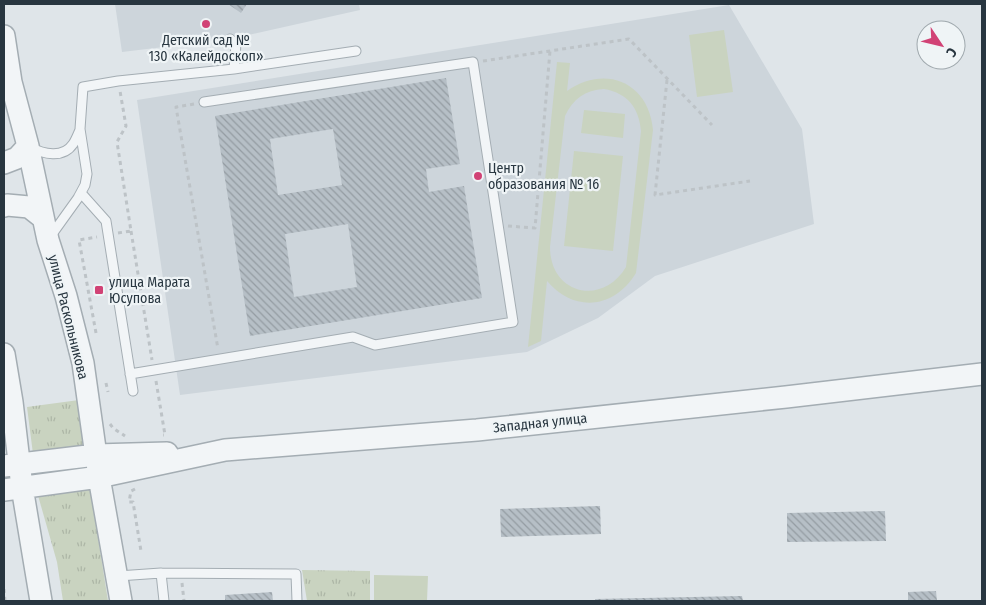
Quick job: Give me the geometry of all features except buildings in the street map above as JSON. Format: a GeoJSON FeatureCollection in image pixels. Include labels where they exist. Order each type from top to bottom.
{"type":"FeatureCollection","features":[{"type":"Feature","properties":{"kind":"street","name":"улица Раскольникова"},"geometry":{"type":"LineString","coordinates":[[4,36],[11,82],[28,146],[48,240],[66,296],[83,362],[96,455],[121,601]]}},
{"type":"Feature","properties":{"kind":"street"},"geometry":{"type":"LineString","coordinates":[[4,163],[17,158],[28,146]]}},
{"type":"Feature","properties":{"kind":"street"},"geometry":{"type":"LineString","coordinates":[[4,206],[29,207],[43,218]]}},
{"type":"Feature","properties":{"kind":"street"},"geometry":{"type":"LineString","coordinates":[[4,354],[12,402],[11,465],[13,488],[42,601]]}},
{"type":"Feature","properties":{"kind":"street","name":"Западная улица"},"geometry":{"type":"LineString","coordinates":[[100,478],[225,450],[476,430],[982,374]]}},
{"type":"Feature","properties":{"kind":"street"},"geometry":{"type":"LineString","coordinates":[[11,465],[96,455],[225,450]]}},
{"type":"Feature","properties":{"kind":"street"},"geometry":{"type":"LineString","coordinates":[[13,488],[100,478]]}},
{"type":"Feature","properties":{"kind":"lane"},"geometry":{"type":"LineString","coordinates":[[230,39],[236,44],[234,70]]}},
{"type":"Feature","properties":{"kind":"lane"},"geometry":{"type":"LineString","coordinates":[[48,240],[85,185],[87,174],[80,129],[83,86],[234,70],[356,51]]}},
{"type":"Feature","properties":{"kind":"lane"},"geometry":{"type":"LineString","coordinates":[[130,374],[353,337],[375,345],[513,322],[473,62],[204,102]]}},
{"type":"Feature","properties":{"kind":"lane"},"geometry":{"type":"LineString","coordinates":[[28,146],[38,152],[53,154],[64,152],[73,145],[80,129]]}},
{"type":"Feature","properties":{"kind":"lane"},"geometry":{"type":"LineString","coordinates":[[80,193],[106,221],[133,391]]}},
{"type":"Feature","properties":{"kind":"lane"},"geometry":{"type":"LineString","coordinates":[[161,572],[164,601]]}},
{"type":"Feature","properties":{"kind":"lane"},"geometry":{"type":"LineString","coordinates":[[118,576],[161,572],[296,574],[297,601]]}},
{"type":"Feature","properties":{"kind":"path"},"geometry":{"type":"LineString","coordinates":[[473,62],[628,39],[712,125]]}},
{"type":"Feature","properties":{"kind":"path"},"geometry":{"type":"LineString","coordinates":[[498,225],[535,228],[550,51]]}},
{"type":"Feature","properties":{"kind":"path"},"geometry":{"type":"LineString","coordinates":[[667,79],[655,195],[750,181]]}},
{"type":"Feature","properties":{"kind":"path"},"geometry":{"type":"LineString","coordinates":[[204,102],[176,107],[219,359]]}},
{"type":"Feature","properties":{"kind":"path"},"geometry":{"type":"LineString","coordinates":[[131,231],[165,435],[157,436]]}},
{"type":"Feature","properties":{"kind":"path"},"geometry":{"type":"LineString","coordinates":[[109,422],[112,428],[128,438]]}},
{"type":"Feature","properties":{"kind":"path"},"geometry":{"type":"LineString","coordinates":[[139,486],[131,491],[129,502],[133,502],[141,551]]}},
{"type":"Feature","properties":{"kind":"path"},"geometry":{"type":"LineString","coordinates":[[182,573],[184,601]]}},
{"type":"Feature","properties":{"kind":"path"},"geometry":{"type":"LineString","coordinates":[[4,589],[5,601]]}},
{"type":"Feature","properties":{"kind":"shaded area","name":"Детский сад № 130 «Калейдоскоп»"},"geometry":{"type":"Polygon","coordinates":[[[115,4],[359,4],[360,10],[230,39],[122,52],[115,4]]]}},
{"type":"Feature","properties":{"kind":"shaded area","name":"Центр образования № 16"},"geometry":{"type":"Polygon","coordinates":[[[729,5],[802,129],[814,224],[655,276],[598,318],[527,352],[180,395],[137,100],[729,5]]]}},
{"type":"Feature","properties":{"kind":"green space"},"geometry":{"type":"Polygon","coordinates":[[[724,30],[733,92],[697,97],[689,35],[724,30]]]}},
{"type":"Feature","properties":{"kind":"green space"},"geometry":{"type":"Polygon","coordinates":[[[557,62],[570,63],[567,91],[581,83],[596,79],[610,79],[623,82],[634,89],[650,113],[653,130],[636,273],[617,294],[605,300],[593,302],[581,302],[569,298],[547,281],[541,341],[528,347],[557,62]],[[604,89],[585,94],[576,100],[565,116],[550,247],[552,263],[558,276],[568,285],[579,290],[591,291],[604,287],[616,280],[626,267],[641,131],[638,115],[630,102],[612,91],[604,89]]]}},
{"type":"Feature","properties":{"kind":"green space"},"geometry":{"type":"Polygon","coordinates":[[[584,110],[625,114],[623,138],[581,133],[584,110]]]}},
{"type":"Feature","properties":{"kind":"green space"},"geometry":{"type":"Polygon","coordinates":[[[574,151],[623,156],[613,251],[564,246],[574,151]]]}},
{"type":"Feature","properties":{"kind":"green space"},"geometry":{"type":"Polygon","coordinates":[[[79,400],[85,447],[33,454],[27,407],[79,400]]]}},
{"type":"Feature","properties":{"kind":"green space"},"geometry":{"type":"Polygon","coordinates":[[[90,487],[108,601],[63,601],[57,562],[37,492],[90,487]]]}},
{"type":"Feature","properties":{"kind":"green space"},"geometry":{"type":"Polygon","coordinates":[[[302,570],[370,571],[370,601],[307,601],[302,570]]]}},
{"type":"Feature","properties":{"kind":"green space"},"geometry":{"type":"Polygon","coordinates":[[[374,575],[428,576],[427,601],[374,601],[374,575]]]}},
{"type":"Feature","properties":{"kind":"place","name":"Детский сад № 130 «Калейдоскоп»"},"geometry":{"type":"Point","coordinates":[206,24]}},
{"type":"Feature","properties":{"kind":"place","name":"Центр образования № 16"},"geometry":{"type":"Point","coordinates":[478,176]}},
{"type":"Feature","properties":{"kind":"place","name":"улица Марата Юсупова"},"geometry":{"type":"Point","coordinates":[99,290]}}]}
